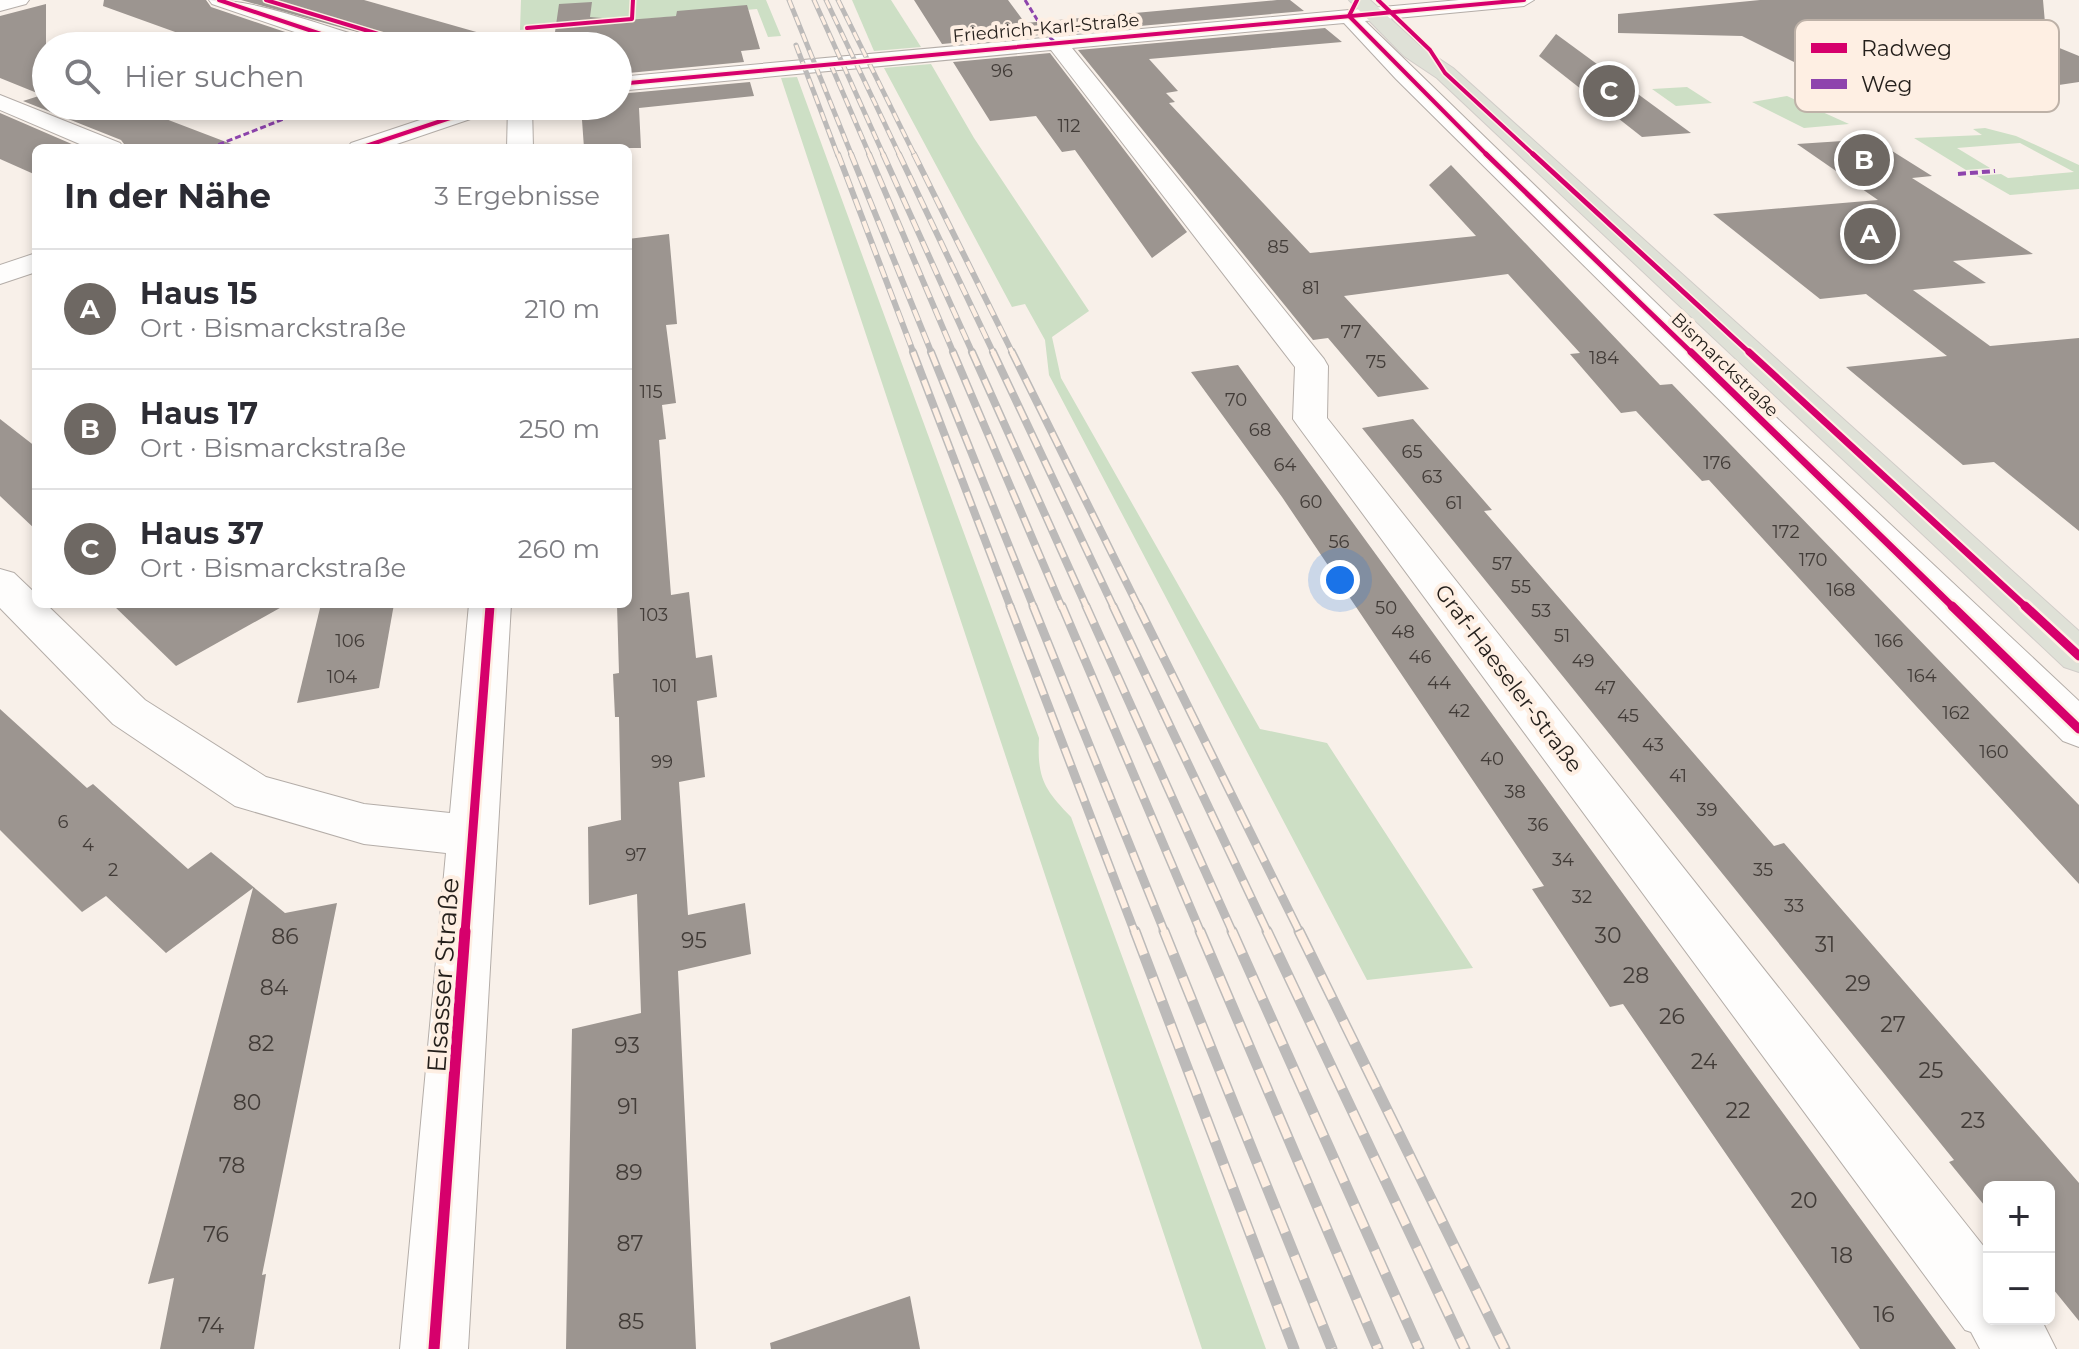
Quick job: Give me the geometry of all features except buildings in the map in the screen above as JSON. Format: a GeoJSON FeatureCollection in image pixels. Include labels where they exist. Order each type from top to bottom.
{"type":"FeatureCollection","features":[{"type":"Feature","properties":{"kind":"main road","name":"Bismarckstraße"},"geometry":{"type":"LineString","coordinates":[[1367,10],[1412,51],[1445,73],[2079,656]]}},
{"type":"Feature","properties":{"kind":"street"},"geometry":{"type":"LineString","coordinates":[[0,5],[19,0]]}},
{"type":"Feature","properties":{"kind":"street"},"geometry":{"type":"LineString","coordinates":[[219,0],[315,32]]}},
{"type":"Feature","properties":{"kind":"street","name":"Friedrich-Karl-Straße"},"geometry":{"type":"LineString","coordinates":[[632,83],[1057,44],[1367,10],[1524,0]]}},
{"type":"Feature","properties":{"kind":"street","name":"Bismarckstraße"},"geometry":{"type":"LineString","coordinates":[[1367,10],[1704,368],[2079,729]]}},
{"type":"Feature","properties":{"kind":"street","name":"Graf-Haeseler-Straße"},"geometry":{"type":"LineString","coordinates":[[1057,44],[1312,366],[1310,419],[1983,1298]]}},
{"type":"Feature","properties":{"kind":"street"},"geometry":{"type":"LineString","coordinates":[[0,102],[32,115]]}},
{"type":"Feature","properties":{"kind":"street"},"geometry":{"type":"LineString","coordinates":[[43,120],[101,144]]}},
{"type":"Feature","properties":{"kind":"street"},"geometry":{"type":"LineString","coordinates":[[372,144],[444,120]]}},
{"type":"Feature","properties":{"kind":"street"},"geometry":{"type":"LineString","coordinates":[[520,120],[520,144]]}},
{"type":"Feature","properties":{"kind":"street"},"geometry":{"type":"LineString","coordinates":[[0,275],[32,263]]}},
{"type":"Feature","properties":{"kind":"street"},"geometry":{"type":"LineString","coordinates":[[0,583],[129,712],[252,792],[364,824],[474,836]]}},
{"type":"Feature","properties":{"kind":"street","name":"Elsasser Straße"},"geometry":{"type":"LineString","coordinates":[[434,1349],[490,608]]}},
{"type":"Feature","properties":{"kind":"street"},"geometry":{"type":"LineString","coordinates":[[2004,1325],[2022,1349]]}},
{"type":"Feature","properties":{"kind":"green space"},"geometry":{"type":"Polygon","coordinates":[[[521,0],[766,0],[781,36],[768,37],[757,9],[520,30],[521,0]]]}},
{"type":"Feature","properties":{"kind":"green space"},"geometry":{"type":"Polygon","coordinates":[[[852,0],[891,0],[921,47],[874,51],[852,0]]]}},
{"type":"Feature","properties":{"kind":"green space"},"geometry":{"type":"Polygon","coordinates":[[[931,64],[974,138],[1089,311],[1052,337],[1061,378],[1260,729],[1327,743],[1473,968],[1367,980],[1049,375],[1045,340],[1025,304],[1012,307],[884,68],[931,64]]]}},
{"type":"Feature","properties":{"kind":"green space"},"geometry":{"type":"Polygon","coordinates":[[[797,77],[1039,738],[1039,763],[1044,782],[1071,817],[1266,1349],[1202,1349],[781,78],[797,77]]]}},
{"type":"Feature","properties":{"kind":"green space"},"geometry":{"type":"Polygon","coordinates":[[[1687,87],[1712,103],[1676,106],[1652,89],[1687,87]]]}},
{"type":"Feature","properties":{"kind":"green space"},"geometry":{"type":"Polygon","coordinates":[[[1787,96],[1795,100],[1795,112],[1822,112],[1849,124],[1804,128],[1752,102],[1787,96]]]}},
{"type":"Feature","properties":{"kind":"green space"},"geometry":{"type":"Polygon","coordinates":[[[1985,128],[2016,136],[2079,165],[2079,189],[2010,195],[1977,176],[2001,174],[2008,178],[2074,172],[2020,143],[1957,148],[1990,168],[1966,170],[1914,138],[1982,135],[1973,129],[1985,128]]]}},
{"type":"Feature","properties":{"kind":"railway"},"geometry":{"type":"LineString","coordinates":[[789,0],[852,156]]}},
{"type":"Feature","properties":{"kind":"railway"},"geometry":{"type":"LineString","coordinates":[[814,0],[884,156]]}},
{"type":"Feature","properties":{"kind":"railway"},"geometry":{"type":"LineString","coordinates":[[826,0],[900,156]]}},
{"type":"Feature","properties":{"kind":"railway"},"geometry":{"type":"LineString","coordinates":[[838,0],[915,156]]}},
{"type":"Feature","properties":{"kind":"railway"},"geometry":{"type":"LineString","coordinates":[[796,45],[838,156]]}},
{"type":"Feature","properties":{"kind":"railway"},"geometry":{"type":"LineString","coordinates":[[831,65],[870,156]]}},
{"type":"Feature","properties":{"kind":"railway"},"geometry":{"type":"LineString","coordinates":[[838,154],[914,354]]}},
{"type":"Feature","properties":{"kind":"railway"},"geometry":{"type":"LineString","coordinates":[[851,154],[932,354]]}},
{"type":"Feature","properties":{"kind":"railway"},"geometry":{"type":"LineString","coordinates":[[869,154],[954,354]]}},
{"type":"Feature","properties":{"kind":"railway"},"geometry":{"type":"LineString","coordinates":[[883,154],[973,354]]}},
{"type":"Feature","properties":{"kind":"railway"},"geometry":{"type":"LineString","coordinates":[[899,154],[994,354]]}},
{"type":"Feature","properties":{"kind":"railway"},"geometry":{"type":"LineString","coordinates":[[914,154],[1013,354]]}},
{"type":"Feature","properties":{"kind":"railway"},"geometry":{"type":"LineString","coordinates":[[913,352],[1011,608]]}},
{"type":"Feature","properties":{"kind":"railway"},"geometry":{"type":"LineString","coordinates":[[931,352],[1034,608]]}},
{"type":"Feature","properties":{"kind":"railway"},"geometry":{"type":"LineString","coordinates":[[953,352],[1062,608]]}},
{"type":"Feature","properties":{"kind":"railway"},"geometry":{"type":"LineString","coordinates":[[972,352],[1087,608]]}},
{"type":"Feature","properties":{"kind":"railway"},"geometry":{"type":"LineString","coordinates":[[993,352],[1114,608]]}},
{"type":"Feature","properties":{"kind":"railway"},"geometry":{"type":"LineString","coordinates":[[1012,352],[1139,608]]}},
{"type":"Feature","properties":{"kind":"railway"},"geometry":{"type":"LineString","coordinates":[[1010,606],[1135,933]]}},
{"type":"Feature","properties":{"kind":"railway"},"geometry":{"type":"LineString","coordinates":[[1033,606],[1165,933]]}},
{"type":"Feature","properties":{"kind":"railway"},"geometry":{"type":"LineString","coordinates":[[1062,606],[1201,933]]}},
{"type":"Feature","properties":{"kind":"railway"},"geometry":{"type":"LineString","coordinates":[[1086,606],[1233,933]]}},
{"type":"Feature","properties":{"kind":"railway"},"geometry":{"type":"LineString","coordinates":[[1113,606],[1268,933]]}},
{"type":"Feature","properties":{"kind":"railway"},"geometry":{"type":"LineString","coordinates":[[1138,606],[1300,933]]}},
{"type":"Feature","properties":{"kind":"railway"},"geometry":{"type":"LineString","coordinates":[[1135,931],[1294,1349]]}},
{"type":"Feature","properties":{"kind":"railway"},"geometry":{"type":"LineString","coordinates":[[1164,931],[1332,1349]]}},
{"type":"Feature","properties":{"kind":"railway"},"geometry":{"type":"LineString","coordinates":[[1200,931],[1378,1349]]}},
{"type":"Feature","properties":{"kind":"railway"},"geometry":{"type":"LineString","coordinates":[[1232,931],[1419,1349]]}},
{"type":"Feature","properties":{"kind":"railway"},"geometry":{"type":"LineString","coordinates":[[1267,931],[1465,1349]]}},
{"type":"Feature","properties":{"kind":"railway"},"geometry":{"type":"LineString","coordinates":[[1299,931],[1505,1349]]}},
{"type":"Feature","properties":{"kind":"marked path"},"geometry":{"type":"LineString","coordinates":[[1025,0],[1046,34],[1057,44]]}},
{"type":"Feature","properties":{"kind":"marked path"},"geometry":{"type":"LineString","coordinates":[[220,144],[281,120]]}},
{"type":"Feature","properties":{"kind":"marked path"},"geometry":{"type":"LineString","coordinates":[[1958,174],[1995,171]]}},
{"type":"Feature","properties":{"kind":"cycle path"},"geometry":{"type":"LineString","coordinates":[[219,0],[315,32]]}},
{"type":"Feature","properties":{"kind":"cycle path"},"geometry":{"type":"LineString","coordinates":[[266,0],[372,32]]}},
{"type":"Feature","properties":{"kind":"cycle path"},"geometry":{"type":"LineString","coordinates":[[527,28],[632,19],[633,0]]}},
{"type":"Feature","properties":{"kind":"cycle path"},"geometry":{"type":"LineString","coordinates":[[1357,0],[1349,16],[1404,74],[2079,729]]}},
{"type":"Feature","properties":{"kind":"cycle path"},"geometry":{"type":"LineString","coordinates":[[1378,0],[1430,50],[1445,73],[2079,656]]}},
{"type":"Feature","properties":{"kind":"cycle path"},"geometry":{"type":"LineString","coordinates":[[632,83],[1524,0]]}},
{"type":"Feature","properties":{"kind":"cycle path"},"geometry":{"type":"LineString","coordinates":[[372,144],[444,120]]}},
{"type":"Feature","properties":{"kind":"cycle path"},"geometry":{"type":"LineString","coordinates":[[434,1349],[490,608]]}},
{"type":"Feature","properties":{"kind":"place","name":"Haus 37"},"geometry":{"type":"Point","coordinates":[1609,91]}},
{"type":"Feature","properties":{"kind":"place","name":"Haus 17"},"geometry":{"type":"Point","coordinates":[1864,160]}},
{"type":"Feature","properties":{"kind":"place","name":"Haus 15"},"geometry":{"type":"Point","coordinates":[1870,234]}}]}
